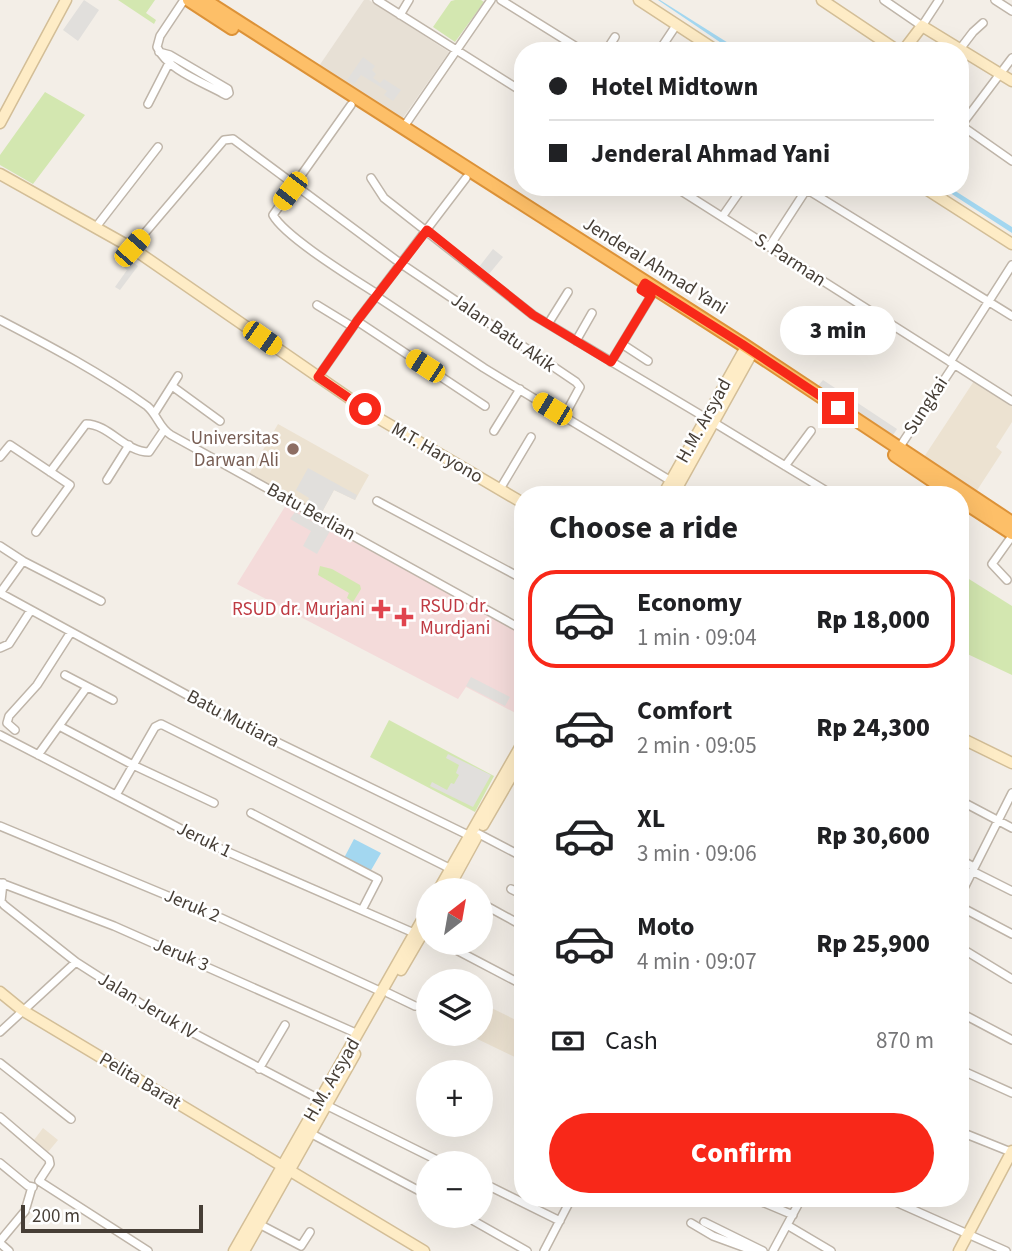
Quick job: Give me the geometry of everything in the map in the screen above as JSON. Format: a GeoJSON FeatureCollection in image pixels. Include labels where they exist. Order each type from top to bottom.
{"type":"FeatureCollection","features":[{"type":"Feature","properties":{"kind":"highway","name":"Jenderal Ahmad Yani"},"geometry":{"type":"LineString","coordinates":[[186,0],[211,5],[403,128],[528,214],[956,486]]}},
{"type":"Feature","properties":{"kind":"highway","name":"Jenderal Ahmad Yani"},"geometry":{"type":"LineString","coordinates":[[211,5],[351,105],[528,214]]}},
{"type":"Feature","properties":{"kind":"highway","name":"Jenderal Ahmad Yani"},"geometry":{"type":"LineString","coordinates":[[747,352],[940,486]]}},
{"type":"Feature","properties":{"kind":"highway","name":"Jenderal Ahmad Yani"},"geometry":{"type":"LineString","coordinates":[[969,494],[1012,523]]}},
{"type":"Feature","properties":{"kind":"highway"},"geometry":{"type":"LineString","coordinates":[[969,505],[1012,534]]}},
{"type":"Feature","properties":{"kind":"street"},"geometry":{"type":"LineString","coordinates":[[0,123],[66,0]]}},
{"type":"Feature","properties":{"kind":"street"},"geometry":{"type":"LineString","coordinates":[[171,60],[228,89],[229,93],[222,93],[171,60],[159,52],[157,47],[160,36],[186,0]]}},
{"type":"Feature","properties":{"kind":"street"},"geometry":{"type":"LineString","coordinates":[[377,0],[514,86]]}},
{"type":"Feature","properties":{"kind":"street"},"geometry":{"type":"LineString","coordinates":[[400,15],[409,0]]}},
{"type":"Feature","properties":{"kind":"street"},"geometry":{"type":"LineString","coordinates":[[501,0],[569,42]]}},
{"type":"Feature","properties":{"kind":"street"},"geometry":{"type":"LineString","coordinates":[[639,0],[703,42]]}},
{"type":"Feature","properties":{"kind":"street"},"geometry":{"type":"LineString","coordinates":[[822,0],[887,42]]}},
{"type":"Feature","properties":{"kind":"street"},"geometry":{"type":"LineString","coordinates":[[884,0],[948,42]]}},
{"type":"Feature","properties":{"kind":"street"},"geometry":{"type":"LineString","coordinates":[[909,42],[939,0]]}},
{"type":"Feature","properties":{"kind":"street"},"geometry":{"type":"LineString","coordinates":[[995,0],[1012,11]]}},
{"type":"Feature","properties":{"kind":"street"},"geometry":{"type":"LineString","coordinates":[[403,128],[489,1]]}},
{"type":"Feature","properties":{"kind":"street"},"geometry":{"type":"LineString","coordinates":[[965,42],[983,23]]}},
{"type":"Feature","properties":{"kind":"street"},"geometry":{"type":"LineString","coordinates":[[665,42],[677,24]]}},
{"type":"Feature","properties":{"kind":"street"},"geometry":{"type":"LineString","coordinates":[[612,42],[615,37]]}},
{"type":"Feature","properties":{"kind":"street"},"geometry":{"type":"LineString","coordinates":[[969,54],[1012,81]]}},
{"type":"Feature","properties":{"kind":"street"},"geometry":{"type":"LineString","coordinates":[[969,114],[1012,58]]}},
{"type":"Feature","properties":{"kind":"street"},"geometry":{"type":"LineString","coordinates":[[148,104],[171,60]]}},
{"type":"Feature","properties":{"kind":"street"},"geometry":{"type":"LineString","coordinates":[[351,105],[275,211],[274,219],[319,255],[520,390],[671,481]]}},
{"type":"Feature","properties":{"kind":"street"},"geometry":{"type":"LineString","coordinates":[[969,130],[1012,161]]}},
{"type":"Feature","properties":{"kind":"street"},"geometry":{"type":"LineString","coordinates":[[132,248],[228,138],[237,141],[400,263]]}},
{"type":"Feature","properties":{"kind":"street"},"geometry":{"type":"LineString","coordinates":[[96,228],[158,147]]}},
{"type":"Feature","properties":{"kind":"street","name":"M.T. Haryono"},"geometry":{"type":"LineString","coordinates":[[0,174],[132,248],[385,422],[514,498]]}},
{"type":"Feature","properties":{"kind":"street"},"geometry":{"type":"LineString","coordinates":[[371,178],[384,198],[533,315],[818,486]]}},
{"type":"Feature","properties":{"kind":"street"},"geometry":{"type":"LineString","coordinates":[[318,377],[400,263],[466,178]]}},
{"type":"Feature","properties":{"kind":"street","name":"S. Parman"},"geometry":{"type":"LineString","coordinates":[[689,196],[1012,401]]}},
{"type":"Feature","properties":{"kind":"street"},"geometry":{"type":"LineString","coordinates":[[722,217],[737,196]]}},
{"type":"Feature","properties":{"kind":"street"},"geometry":{"type":"LineString","coordinates":[[769,247],[801,196]]}},
{"type":"Feature","properties":{"kind":"street"},"geometry":{"type":"LineString","coordinates":[[819,196],[1012,316]]}},
{"type":"Feature","properties":{"kind":"street"},"geometry":{"type":"LineString","coordinates":[[937,196],[1012,244]]}},
{"type":"Feature","properties":{"kind":"street","name":"Jalan Batu Akik"},"geometry":{"type":"LineString","coordinates":[[400,263],[579,386],[567,411],[568,419]]}},
{"type":"Feature","properties":{"kind":"street","name":"Sungkai"},"geometry":{"type":"LineString","coordinates":[[899,448],[1012,265]]}},
{"type":"Feature","properties":{"kind":"street"},"geometry":{"type":"LineString","coordinates":[[611,362],[646,290]]}},
{"type":"Feature","properties":{"kind":"street"},"geometry":{"type":"LineString","coordinates":[[548,324],[568,292]]}},
{"type":"Feature","properties":{"kind":"street"},"geometry":{"type":"LineString","coordinates":[[317,305],[355,324],[485,406]]}},
{"type":"Feature","properties":{"kind":"street"},"geometry":{"type":"LineString","coordinates":[[576,341],[592,313]]}},
{"type":"Feature","properties":{"kind":"street","name":"Batu Berlian"},"geometry":{"type":"LineString","coordinates":[[0,320],[84,367],[148,408],[164,430],[514,625]]}},
{"type":"Feature","properties":{"kind":"street"},"geometry":{"type":"LineString","coordinates":[[622,344],[648,361]]}},
{"type":"Feature","properties":{"kind":"street","name":"H.M. Arsyad"},"geometry":{"type":"LineString","coordinates":[[676,486],[682,470],[747,352]]}},
{"type":"Feature","properties":{"kind":"street"},"geometry":{"type":"LineString","coordinates":[[154,414],[178,376]]}},
{"type":"Feature","properties":{"kind":"street"},"geometry":{"type":"LineString","coordinates":[[172,386],[220,421]]}},
{"type":"Feature","properties":{"kind":"street"},"geometry":{"type":"LineString","coordinates":[[494,431],[520,390]]}},
{"type":"Feature","properties":{"kind":"street"},"geometry":{"type":"LineString","coordinates":[[50,472],[86,424],[97,425],[129,445],[147,452],[164,430]]}},
{"type":"Feature","properties":{"kind":"street"},"geometry":{"type":"LineString","coordinates":[[785,466],[811,431]]}},
{"type":"Feature","properties":{"kind":"street"},"geometry":{"type":"LineString","coordinates":[[500,489],[531,437]]}},
{"type":"Feature","properties":{"kind":"street"},"geometry":{"type":"LineString","coordinates":[[0,457],[10,445],[68,483],[70,487],[36,532]]}},
{"type":"Feature","properties":{"kind":"street"},"geometry":{"type":"LineString","coordinates":[[107,480],[129,445]]}},
{"type":"Feature","properties":{"kind":"street","name":"H.M. Arsyad"},"geometry":{"type":"LineString","coordinates":[[668,486],[682,470]]}},
{"type":"Feature","properties":{"kind":"street"},"geometry":{"type":"LineString","coordinates":[[377,501],[514,574]]}},
{"type":"Feature","properties":{"kind":"street"},"geometry":{"type":"LineString","coordinates":[[1007,580],[992,564],[1012,534]]}},
{"type":"Feature","properties":{"kind":"street"},"geometry":{"type":"LineString","coordinates":[[0,546],[23,561],[101,601]]}},
{"type":"Feature","properties":{"kind":"street"},"geometry":{"type":"LineString","coordinates":[[0,593],[23,561]]}},
{"type":"Feature","properties":{"kind":"street","name":"Batu Mutiara"},"geometry":{"type":"LineString","coordinates":[[0,593],[255,732],[514,853]]}},
{"type":"Feature","properties":{"kind":"street"},"geometry":{"type":"LineString","coordinates":[[0,648],[9,644],[31,610]]}},
{"type":"Feature","properties":{"kind":"street"},"geometry":{"type":"LineString","coordinates":[[15,730],[7,723],[9,716],[37,685],[71,632]]}},
{"type":"Feature","properties":{"kind":"street"},"geometry":{"type":"LineString","coordinates":[[65,675],[113,700]]}},
{"type":"Feature","properties":{"kind":"street"},"geometry":{"type":"LineString","coordinates":[[38,755],[87,687]]}},
{"type":"Feature","properties":{"kind":"street"},"geometry":{"type":"LineString","coordinates":[[116,796],[155,727],[161,724],[451,869]]}},
{"type":"Feature","properties":{"kind":"street"},"geometry":{"type":"LineString","coordinates":[[59,726],[214,803]]}},
{"type":"Feature","properties":{"kind":"street","name":"Jeruk 1"},"geometry":{"type":"LineString","coordinates":[[0,735],[212,845],[416,932]]}},
{"type":"Feature","properties":{"kind":"street"},"geometry":{"type":"LineString","coordinates":[[969,741],[1012,763]]}},
{"type":"Feature","properties":{"kind":"street"},"geometry":{"type":"LineString","coordinates":[[456,878],[474,835],[514,759]]}},
{"type":"Feature","properties":{"kind":"street"},"geometry":{"type":"LineString","coordinates":[[446,878],[514,771]]}},
{"type":"Feature","properties":{"kind":"street"},"geometry":{"type":"LineString","coordinates":[[969,877],[1012,793]]}},
{"type":"Feature","properties":{"kind":"street"},"geometry":{"type":"LineString","coordinates":[[969,806],[1012,828]]}},
{"type":"Feature","properties":{"kind":"street"},"geometry":{"type":"LineString","coordinates":[[251,813],[378,879],[362,910]]}},
{"type":"Feature","properties":{"kind":"street","name":"Jeruk 2"},"geometry":{"type":"LineString","coordinates":[[0,826],[215,915],[415,1006]]}},
{"type":"Feature","properties":{"kind":"street"},"geometry":{"type":"LineString","coordinates":[[969,866],[1012,891]]}},
{"type":"Feature","properties":{"kind":"street","name":"Jalan Jeruk IV"},"geometry":{"type":"LineString","coordinates":[[2,883],[1,898],[4,905],[75,962],[157,1014],[419,1151]]}},
{"type":"Feature","properties":{"kind":"street","name":"Jeruk 3"},"geometry":{"type":"LineString","coordinates":[[2,883],[126,932],[358,1034]]}},
{"type":"Feature","properties":{"kind":"street"},"geometry":{"type":"LineString","coordinates":[[494,910],[514,921]]}},
{"type":"Feature","properties":{"kind":"street"},"geometry":{"type":"LineString","coordinates":[[969,911],[1012,934]]}},
{"type":"Feature","properties":{"kind":"street","name":"H.M. Arsyad"},"geometry":{"type":"LineString","coordinates":[[234,1251],[310,1133],[358,1034],[416,943]]}},
{"type":"Feature","properties":{"kind":"street"},"geometry":{"type":"LineString","coordinates":[[969,953],[1012,979]]}},
{"type":"Feature","properties":{"kind":"street"},"geometry":{"type":"LineString","coordinates":[[468,956],[514,980]]}},
{"type":"Feature","properties":{"kind":"street"},"geometry":{"type":"LineString","coordinates":[[0,1032],[75,962]]}},
{"type":"Feature","properties":{"kind":"street","name":"Pelita Barat"},"geometry":{"type":"LineString","coordinates":[[0,992],[22,1010],[424,1251]]}},
{"type":"Feature","properties":{"kind":"street","name":"H.M. Arsyad"},"geometry":{"type":"LineString","coordinates":[[244,1251],[286,1169],[385,992]]}},
{"type":"Feature","properties":{"kind":"street"},"geometry":{"type":"LineString","coordinates":[[969,1017],[1012,1040]]}},
{"type":"Feature","properties":{"kind":"street"},"geometry":{"type":"LineString","coordinates":[[259,1069],[285,1025]]}},
{"type":"Feature","properties":{"kind":"street"},"geometry":{"type":"LineString","coordinates":[[0,1063],[71,1119]]}},
{"type":"Feature","properties":{"kind":"street"},"geometry":{"type":"LineString","coordinates":[[969,1074],[1012,1093]]}},
{"type":"Feature","properties":{"kind":"street"},"geometry":{"type":"LineString","coordinates":[[0,1117],[50,1159],[50,1164],[32,1187],[25,1212],[1,1239],[9,1251]]}},
{"type":"Feature","properties":{"kind":"street"},"geometry":{"type":"LineString","coordinates":[[310,1133],[416,1189]]}},
{"type":"Feature","properties":{"kind":"street"},"geometry":{"type":"LineString","coordinates":[[959,1251],[1012,1152],[969,1135]]}},
{"type":"Feature","properties":{"kind":"street"},"geometry":{"type":"LineString","coordinates":[[0,1163],[32,1187]]}},
{"type":"Feature","properties":{"kind":"street"},"geometry":{"type":"LineString","coordinates":[[38,1181],[148,1251]]}},
{"type":"Feature","properties":{"kind":"street"},"geometry":{"type":"LineString","coordinates":[[493,1188],[514,1198]]}},
{"type":"Feature","properties":{"kind":"street"},"geometry":{"type":"LineString","coordinates":[[532,1207],[560,1221]]}},
{"type":"Feature","properties":{"kind":"street"},"geometry":{"type":"LineString","coordinates":[[544,1251],[567,1207]]}},
{"type":"Feature","properties":{"kind":"street"},"geometry":{"type":"LineString","coordinates":[[774,1207],[793,1215]]}},
{"type":"Feature","properties":{"kind":"street"},"geometry":{"type":"LineString","coordinates":[[773,1251],[797,1207]]}},
{"type":"Feature","properties":{"kind":"street"},"geometry":{"type":"LineString","coordinates":[[908,1207],[1006,1251]]}},
{"type":"Feature","properties":{"kind":"street"},"geometry":{"type":"LineString","coordinates":[[704,1222],[763,1251]]}},
{"type":"Feature","properties":{"kind":"street"},"geometry":{"type":"LineString","coordinates":[[691,1223],[713,1236],[754,1251]]}},
{"type":"Feature","properties":{"kind":"street"},"geometry":{"type":"LineString","coordinates":[[259,1224],[301,1246],[310,1232]]}},
{"type":"Feature","properties":{"kind":"street"},"geometry":{"type":"LineString","coordinates":[[787,1225],[831,1251]]}},
{"type":"Feature","properties":{"kind":"street"},"geometry":{"type":"LineString","coordinates":[[486,1228],[527,1251]]}},
{"type":"Feature","properties":{"kind":"shaded area"},"geometry":{"type":"Polygon","coordinates":[[[84,0],[99,10],[78,41],[63,30],[84,0]]]}},
{"type":"Feature","properties":{"kind":"shaded area"},"geometry":{"type":"Polygon","coordinates":[[[364,0],[369,0],[449,52],[400,122],[317,69],[364,0]]]}},
{"type":"Feature","properties":{"kind":"shaded area"},"geometry":{"type":"Polygon","coordinates":[[[363,57],[375,66],[372,70],[376,74],[373,78],[380,83],[384,79],[401,90],[393,101],[384,95],[387,91],[361,75],[354,84],[347,80],[363,57]]]}},
{"type":"Feature","properties":{"kind":"shaded area"},"geometry":{"type":"Polygon","coordinates":[[[493,249],[503,257],[489,274],[479,267],[493,249]]]}},
{"type":"Feature","properties":{"kind":"shaded area"},"geometry":{"type":"Polygon","coordinates":[[[126,257],[138,266],[120,290],[115,287],[127,270],[120,264],[126,257]]]}},
{"type":"Feature","properties":{"kind":"shaded area"},"geometry":{"type":"Polygon","coordinates":[[[823,380],[897,429],[893,435],[818,386],[823,380]]]}},
{"type":"Feature","properties":{"kind":"shaded area"},"geometry":{"type":"Polygon","coordinates":[[[974,381],[1012,406],[1012,422],[996,447],[1002,452],[974,495],[969,492],[969,486],[961,486],[922,460],[974,381]]]}},
{"type":"Feature","properties":{"kind":"shaded area","name":"Universitas Darwan Ali"},"geometry":{"type":"Polygon","coordinates":[[[278,424],[369,475],[355,500],[334,490],[321,514],[249,474],[278,424]]]}},
{"type":"Feature","properties":{"kind":"shaded area"},"geometry":{"type":"Polygon","coordinates":[[[308,468],[357,495],[355,500],[334,490],[321,514],[306,505],[309,498],[296,490],[308,468]]]}},
{"type":"Feature","properties":{"kind":"shaded area","name":"RSUD dr. Murjani"},"geometry":{"type":"Polygon","coordinates":[[[286,505],[514,629],[514,712],[466,687],[458,699],[237,584],[286,505]]]}},
{"type":"Feature","properties":{"kind":"shaded area"},"geometry":{"type":"Polygon","coordinates":[[[295,512],[330,531],[317,554],[303,546],[311,531],[290,519],[295,512]]]}},
{"type":"Feature","properties":{"kind":"shaded area"},"geometry":{"type":"Polygon","coordinates":[[[471,677],[510,697],[505,706],[466,686],[471,677]]]}},
{"type":"Feature","properties":{"kind":"shaded area"},"geometry":{"type":"Polygon","coordinates":[[[448,754],[491,775],[473,807],[430,786],[432,782],[447,790],[451,783],[454,784],[459,775],[456,773],[459,765],[446,758],[448,754]]]}},
{"type":"Feature","properties":{"kind":"shaded area"},"geometry":{"type":"Polygon","coordinates":[[[493,1009],[514,1019],[514,1057],[492,1046],[493,1009]]]}},
{"type":"Feature","properties":{"kind":"shaded area"},"geometry":{"type":"Polygon","coordinates":[[[43,1128],[58,1140],[48,1152],[34,1140],[43,1128]]]}},
{"type":"Feature","properties":{"kind":"green space"},"geometry":{"type":"Polygon","coordinates":[[[118,0],[155,0],[146,13],[156,20],[154,24],[118,0]]]}},
{"type":"Feature","properties":{"kind":"green space"},"geometry":{"type":"Polygon","coordinates":[[[451,1],[484,2],[455,42],[433,27],[451,1]]]}},
{"type":"Feature","properties":{"kind":"green space"},"geometry":{"type":"Polygon","coordinates":[[[45,92],[85,115],[33,184],[0,165],[0,155],[45,92]]]}},
{"type":"Feature","properties":{"kind":"green space"},"geometry":{"type":"Polygon","coordinates":[[[320,566],[332,569],[360,585],[361,589],[353,602],[347,598],[349,593],[318,575],[320,566]]]}},
{"type":"Feature","properties":{"kind":"green space"},"geometry":{"type":"Polygon","coordinates":[[[969,579],[1012,606],[1012,675],[969,655],[969,579]]]}},
{"type":"Feature","properties":{"kind":"green space"},"geometry":{"type":"Polygon","coordinates":[[[389,720],[494,776],[475,812],[370,757],[389,720]]]}},
{"type":"Feature","properties":{"kind":"water"},"geometry":{"type":"Polygon","coordinates":[[[658,0],[727,42],[720,42],[658,0]]]}},
{"type":"Feature","properties":{"kind":"water"},"geometry":{"type":"Polygon","coordinates":[[[955,196],[963,196],[1012,227],[1012,233],[955,196]]]}},
{"type":"Feature","properties":{"kind":"water"},"geometry":{"type":"Polygon","coordinates":[[[354,839],[381,853],[370,872],[344,858],[354,839]]]}},
{"type":"Feature","properties":{"kind":"place","name":"Universitas Darwan Ali"},"geometry":{"type":"Point","coordinates":[293,449]}},
{"type":"Feature","properties":{"kind":"place","name":"RSUD dr. Murjani"},"geometry":{"type":"Point","coordinates":[381,609]}},
{"type":"Feature","properties":{"kind":"place","name":"RSUD dr. Murdjani"},"geometry":{"type":"Point","coordinates":[404,617]}},
{"type":"Feature","properties":{"kind":"route"},"geometry":{"type":"LineString","coordinates":[[365,409],[318,377],[427,230],[533,315],[611,362],[651,296],[641,290],[645,283],[838,408]]}}]}
